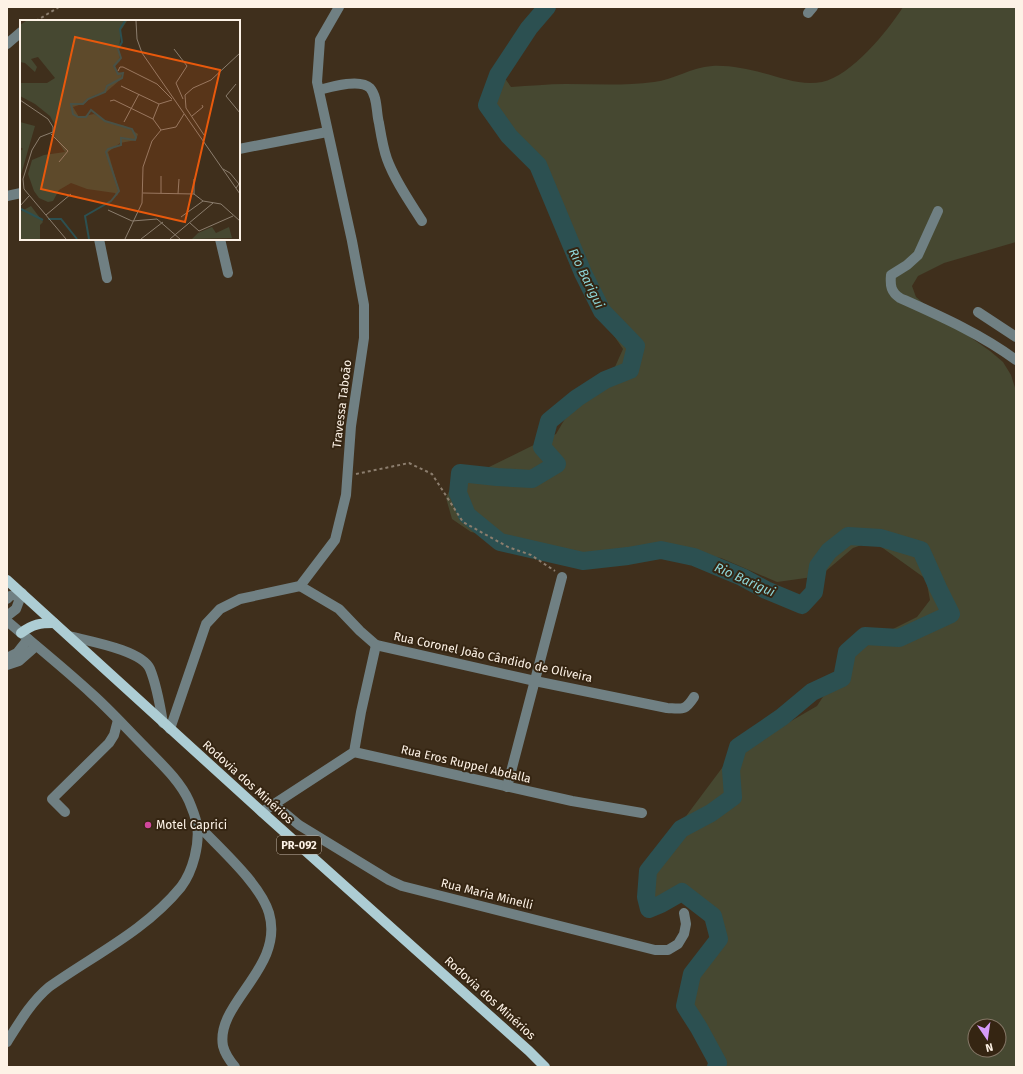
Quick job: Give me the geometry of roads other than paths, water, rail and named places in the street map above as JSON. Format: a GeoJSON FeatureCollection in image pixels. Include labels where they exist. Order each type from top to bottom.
{"type":"FeatureCollection","features":[{"type":"Feature","properties":{"kind":"main road","name":"Rodovia dos Minérios"},"geometry":{"type":"LineString","coordinates":[[7,580],[166,726],[529,1050],[545,1067]]}},
{"type":"Feature","properties":{"kind":"main road"},"geometry":{"type":"LineString","coordinates":[[28,639],[30,626],[40,623],[54,623]]}},
{"type":"Feature","properties":{"kind":"street","name":"Travessa Taboão"},"geometry":{"type":"LineString","coordinates":[[300,586],[335,540],[346,495],[351,426],[364,338],[364,305],[352,241],[319,90],[318,74],[320,40],[339,7]]}},
{"type":"Feature","properties":{"kind":"street"},"geometry":{"type":"LineString","coordinates":[[7,44],[20,33]]}},
{"type":"Feature","properties":{"kind":"street"},"geometry":{"type":"LineString","coordinates":[[319,90],[350,83],[365,85],[370,88],[375,97],[378,122],[387,159],[422,221]]}},
{"type":"Feature","properties":{"kind":"street"},"geometry":{"type":"LineString","coordinates":[[240,149],[327,132]]}},
{"type":"Feature","properties":{"kind":"street"},"geometry":{"type":"LineString","coordinates":[[7,196],[20,193]]}},
{"type":"Feature","properties":{"kind":"street"},"geometry":{"type":"LineString","coordinates":[[938,211],[918,255],[907,265],[891,275],[890,285],[893,293],[900,298],[952,322],[1002,350],[1016,360]]}},
{"type":"Feature","properties":{"kind":"street"},"geometry":{"type":"LineString","coordinates":[[99,240],[107,278]]}},
{"type":"Feature","properties":{"kind":"street"},"geometry":{"type":"LineString","coordinates":[[220,240],[228,273]]}},
{"type":"Feature","properties":{"kind":"street"},"geometry":{"type":"LineString","coordinates":[[978,312],[1016,337]]}},
{"type":"Feature","properties":{"kind":"street"},"geometry":{"type":"LineString","coordinates":[[507,787],[562,577]]}},
{"type":"Feature","properties":{"kind":"street"},"geometry":{"type":"LineString","coordinates":[[166,726],[206,624],[220,609],[240,599],[300,586]]}},
{"type":"Feature","properties":{"kind":"street","name":"Rua Coronel João Cândido de Oliveira"},"geometry":{"type":"LineString","coordinates":[[300,586],[339,608],[360,631],[376,645],[535,681],[667,708],[681,709],[688,706],[694,697]]}},
{"type":"Feature","properties":{"kind":"street"},"geometry":{"type":"LineString","coordinates":[[7,599],[10,596],[22,594]]}},
{"type":"Feature","properties":{"kind":"street"},"geometry":{"type":"LineString","coordinates":[[7,616],[16,608],[22,594]]}},
{"type":"Feature","properties":{"kind":"street"},"geometry":{"type":"LineString","coordinates":[[7,621],[91,693],[168,771],[188,799],[197,824],[196,852],[182,886],[140,927],[49,987],[41,994],[7,1042]]}},
{"type":"Feature","properties":{"kind":"street"},"geometry":{"type":"LineString","coordinates":[[69,636],[128,651],[139,657],[150,667],[166,726]]}},
{"type":"Feature","properties":{"kind":"street"},"geometry":{"type":"LineString","coordinates":[[7,658],[17,653],[28,639]]}},
{"type":"Feature","properties":{"kind":"street"},"geometry":{"type":"LineString","coordinates":[[7,665],[19,661],[28,639]]}},
{"type":"Feature","properties":{"kind":"street"},"geometry":{"type":"LineString","coordinates":[[262,812],[354,752],[376,645]]}},
{"type":"Feature","properties":{"kind":"street"},"geometry":{"type":"LineString","coordinates":[[65,812],[52,799],[109,743],[114,735],[118,720]]}},
{"type":"Feature","properties":{"kind":"street","name":"Rua Eros Ruppel Abdalla"},"geometry":{"type":"LineString","coordinates":[[354,752],[572,801],[642,813]]}},
{"type":"Feature","properties":{"kind":"street","name":"Rua Maria Minelli"},"geometry":{"type":"LineString","coordinates":[[275,804],[299,825],[389,880],[402,886],[655,950],[668,950],[678,944],[684,934],[686,924],[684,913]]}},
{"type":"Feature","properties":{"kind":"street"},"geometry":{"type":"LineString","coordinates":[[197,824],[255,887],[264,900],[272,925],[271,938],[267,953],[260,969],[230,1013],[225,1024],[223,1046],[227,1056],[235,1067]]}},
{"type":"Feature","properties":{"kind":"waterway","name":"Rio Barigui"},"geometry":{"type":"LineString","coordinates":[[547,7],[529,28],[498,75],[487,105],[509,136],[538,165],[583,273],[602,311],[636,346],[630,370],[605,380],[577,398],[549,421],[542,447],[557,464],[532,479],[460,473],[458,493],[467,515],[500,542],[583,561],[628,556],[661,550],[694,557],[742,577],[766,590],[802,605],[814,592],[818,566],[829,551],[848,536],[881,538],[921,550],[951,614],[899,638],[865,636],[847,652],[842,678],[812,692],[782,717],[738,747],[731,770],[733,797],[711,813],[681,829],[648,871],[646,897],[649,909],[682,892],[713,916],[719,939],[692,974],[685,1006],[718,1063],[716,1067]]}},
{"type":"Feature","properties":{"kind":"place","name":"Motel Caprici"},"geometry":{"type":"Point","coordinates":[148,825]}}]}
